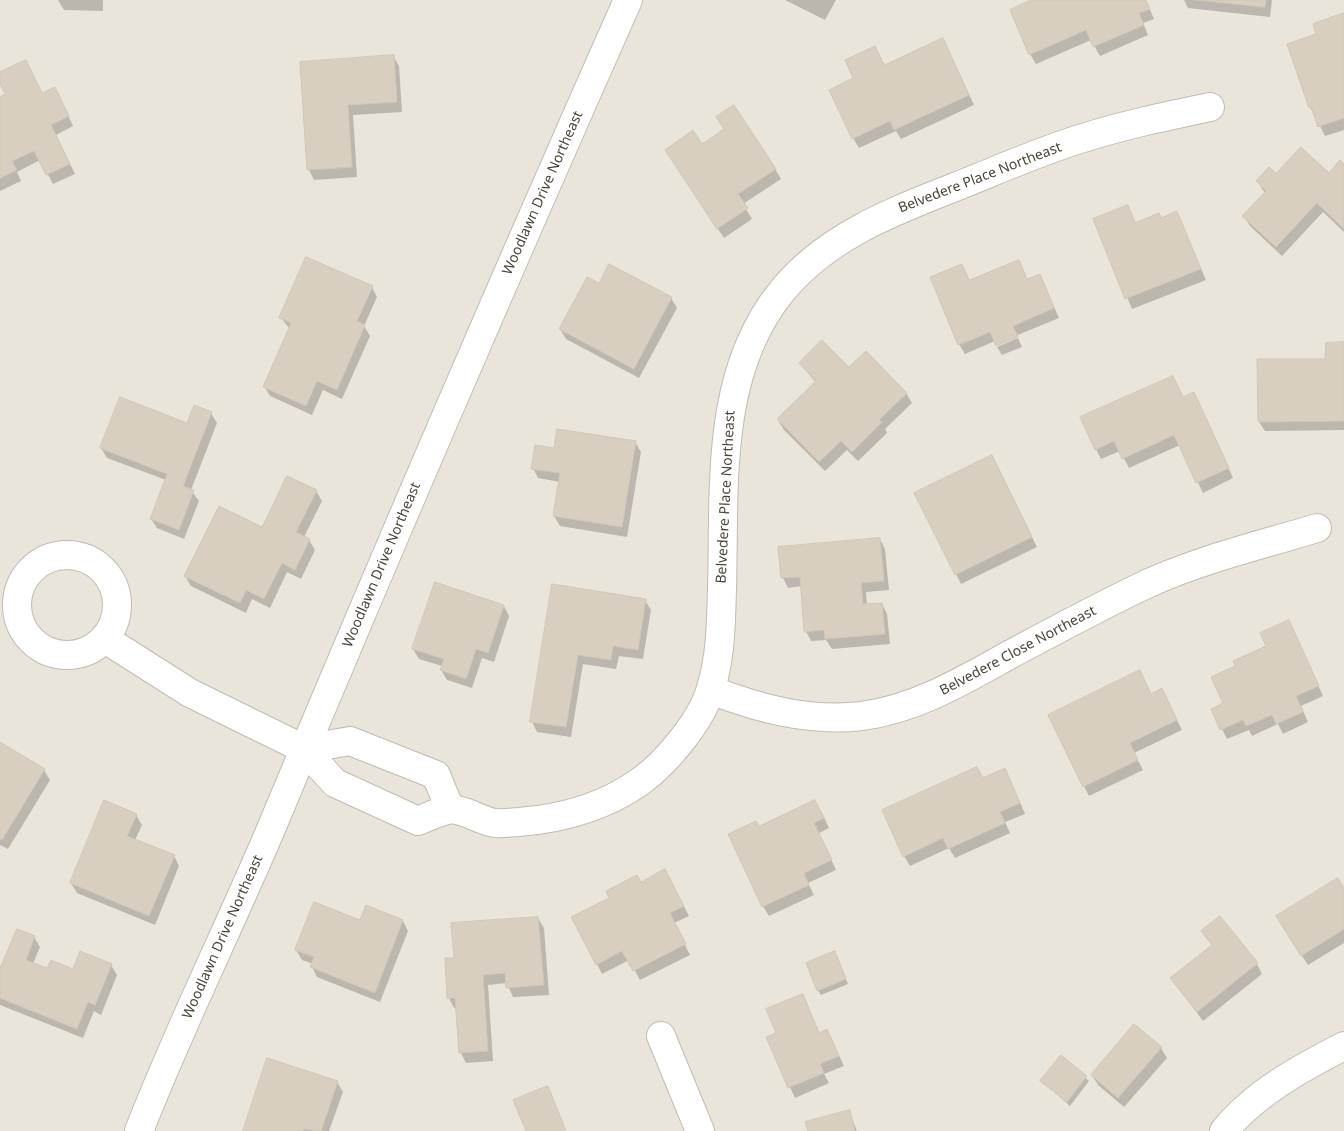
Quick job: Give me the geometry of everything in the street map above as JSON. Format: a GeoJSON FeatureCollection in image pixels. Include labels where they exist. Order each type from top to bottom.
{"type":"FeatureCollection","features":[{"type":"Feature","properties":{"kind":"street","name":"Woodlawn Drive Northeast"},"geometry":{"type":"LineString","coordinates":[[139,1131],[550,176],[628,0]]}},
{"type":"Feature","properties":{"kind":"street","name":"Belvedere Place Northeast"},"geometry":{"type":"LineString","coordinates":[[450,809],[496,823],[540,821],[611,800],[643,779],[668,755],[691,727],[711,690],[718,653],[722,613],[726,446],[730,405],[750,346],[765,315],[782,290],[804,268],[842,238],[883,216],[1082,138],[1210,107]]}},
{"type":"Feature","properties":{"kind":"street","name":"Belvedere Close Northeast"},"geometry":{"type":"LineString","coordinates":[[711,690],[762,708],[804,716],[862,716],[905,706],[944,691],[1151,582],[1192,567],[1317,528]]}},
{"type":"Feature","properties":{"kind":"street"},"geometry":{"type":"LineString","coordinates":[[105,639],[190,693],[304,749],[335,783],[418,820],[450,809],[436,775],[350,741],[304,749]]}},
{"type":"Feature","properties":{"kind":"street"},"geometry":{"type":"LineString","coordinates":[[661,1036],[700,1131]]}},
{"type":"Feature","properties":{"kind":"street"},"geometry":{"type":"LineString","coordinates":[[1224,1131],[1232,1121],[1302,1067],[1344,1046]]}},
{"type":"Feature","properties":{"kind":"shaded area"},"geometry":{"type":"Polygon","coordinates":[[[0,0],[1344,0],[1344,1131],[0,1131],[0,0]]]}},
{"type":"Feature","properties":{"kind":"building"},"geometry":{"type":"Polygon","coordinates":[[[1031,0],[1146,0],[1150,9],[1139,13],[1144,25],[1093,47],[1086,30],[1029,55],[1010,10],[1031,0]]]}},
{"type":"Feature","properties":{"kind":"building"},"geometry":{"type":"Polygon","coordinates":[[[1197,0],[1266,0],[1265,7],[1197,0]]]}},
{"type":"Feature","properties":{"kind":"building"},"geometry":{"type":"Polygon","coordinates":[[[1344,13],[1344,118],[1318,127],[1311,107],[1309,108],[1287,44],[1316,34],[1313,24],[1344,13]]]}},
{"type":"Feature","properties":{"kind":"building"},"geometry":{"type":"Polygon","coordinates":[[[943,38],[969,95],[894,130],[890,121],[852,139],[829,90],[853,78],[845,60],[875,46],[884,65],[943,38]]]}},
{"type":"Feature","properties":{"kind":"building"},"geometry":{"type":"Polygon","coordinates":[[[394,55],[397,102],[348,105],[352,167],[307,170],[300,62],[394,55]]]}},
{"type":"Feature","properties":{"kind":"building"},"geometry":{"type":"Polygon","coordinates":[[[26,60],[42,93],[55,87],[69,116],[51,125],[70,164],[46,175],[34,151],[12,161],[17,170],[0,178],[0,97],[5,94],[0,84],[0,72],[26,60]]]}},
{"type":"Feature","properties":{"kind":"building"},"geometry":{"type":"Polygon","coordinates":[[[734,105],[776,169],[738,194],[748,208],[717,229],[665,150],[693,130],[702,144],[724,129],[716,117],[734,105]]]}},
{"type":"Feature","properties":{"kind":"building"},"geometry":{"type":"Polygon","coordinates":[[[1301,147],[1329,173],[1340,160],[1344,164],[1344,229],[1317,203],[1276,247],[1242,216],[1266,191],[1256,181],[1269,167],[1276,173],[1301,147]]]}},
{"type":"Feature","properties":{"kind":"building"},"geometry":{"type":"Polygon","coordinates":[[[1128,205],[1135,223],[1159,213],[1161,218],[1177,211],[1201,269],[1125,299],[1093,219],[1128,205]]]}},
{"type":"Feature","properties":{"kind":"building"},"geometry":{"type":"Polygon","coordinates":[[[306,257],[373,286],[357,321],[365,325],[337,390],[317,381],[306,406],[263,387],[291,323],[279,318],[306,257]]]}},
{"type":"Feature","properties":{"kind":"building"},"geometry":{"type":"Polygon","coordinates":[[[1019,260],[1027,279],[1040,274],[1054,308],[1013,326],[1018,337],[996,346],[990,332],[958,345],[930,277],[962,264],[969,280],[1019,260]]]}},
{"type":"Feature","properties":{"kind":"building"},"geometry":{"type":"Polygon","coordinates":[[[609,264],[672,297],[634,369],[559,329],[587,277],[599,283],[609,264]]]}},
{"type":"Feature","properties":{"kind":"building"},"geometry":{"type":"Polygon","coordinates":[[[822,340],[849,367],[866,351],[907,393],[879,420],[882,422],[852,452],[841,441],[819,462],[777,419],[816,381],[799,363],[822,340]]]}},
{"type":"Feature","properties":{"kind":"building"},"geometry":{"type":"Polygon","coordinates":[[[1344,342],[1344,421],[1258,422],[1257,359],[1325,359],[1326,343],[1344,342]]]}},
{"type":"Feature","properties":{"kind":"building"},"geometry":{"type":"Polygon","coordinates":[[[1173,376],[1183,397],[1194,392],[1229,468],[1196,483],[1174,435],[1122,459],[1114,441],[1095,450],[1080,417],[1173,376]]]}},
{"type":"Feature","properties":{"kind":"building"},"geometry":{"type":"Polygon","coordinates":[[[120,397],[187,423],[194,405],[212,412],[183,486],[194,490],[179,530],[150,519],[167,474],[100,448],[120,397]]]}},
{"type":"Feature","properties":{"kind":"building"},"geometry":{"type":"Polygon","coordinates":[[[557,429],[636,441],[622,527],[553,516],[560,473],[531,469],[535,445],[554,448],[557,429]]]}},
{"type":"Feature","properties":{"kind":"building"},"geometry":{"type":"Polygon","coordinates":[[[992,455],[1032,537],[955,575],[914,493],[992,455]]]}},
{"type":"Feature","properties":{"kind":"building"},"geometry":{"type":"Polygon","coordinates":[[[287,476],[317,490],[296,532],[310,539],[295,570],[282,563],[264,599],[246,590],[240,603],[184,576],[219,506],[262,527],[287,476]]]}},
{"type":"Feature","properties":{"kind":"building"},"geometry":{"type":"Polygon","coordinates":[[[880,538],[884,581],[861,583],[863,604],[882,603],[885,634],[825,639],[824,630],[804,632],[800,577],[781,578],[778,547],[880,538]]]}},
{"type":"Feature","properties":{"kind":"building"},"geometry":{"type":"Polygon","coordinates":[[[435,582],[504,605],[488,653],[476,649],[466,679],[440,670],[444,659],[412,649],[435,582]]]}},
{"type":"Feature","properties":{"kind":"building"},"geometry":{"type":"Polygon","coordinates":[[[552,584],[646,599],[638,650],[613,646],[611,660],[578,655],[566,727],[530,722],[552,584]]]}},
{"type":"Feature","properties":{"kind":"building"},"geometry":{"type":"Polygon","coordinates":[[[1289,620],[1319,686],[1296,696],[1303,712],[1276,724],[1272,715],[1246,726],[1243,720],[1220,730],[1211,709],[1223,703],[1211,677],[1235,666],[1233,661],[1266,646],[1260,633],[1289,620]]]}},
{"type":"Feature","properties":{"kind":"building"},"geometry":{"type":"Polygon","coordinates":[[[1140,670],[1151,694],[1162,688],[1177,720],[1130,743],[1138,760],[1083,787],[1048,715],[1140,670]]]}},
{"type":"Feature","properties":{"kind":"building"},"geometry":{"type":"Polygon","coordinates":[[[0,742],[45,769],[2,840],[0,839],[0,742]]]}},
{"type":"Feature","properties":{"kind":"building"},"geometry":{"type":"Polygon","coordinates":[[[977,767],[983,778],[1005,768],[1020,803],[1000,812],[1005,823],[948,849],[943,838],[903,857],[882,810],[977,767]]]}},
{"type":"Feature","properties":{"kind":"building"},"geometry":{"type":"Polygon","coordinates":[[[104,800],[137,814],[127,836],[175,855],[149,916],[70,883],[104,800]]]}},
{"type":"Feature","properties":{"kind":"building"},"geometry":{"type":"Polygon","coordinates":[[[815,800],[824,818],[814,823],[832,860],[804,873],[809,885],[762,907],[728,834],[756,821],[759,826],[815,800]]]}},
{"type":"Feature","properties":{"kind":"building"},"geometry":{"type":"Polygon","coordinates":[[[665,869],[684,906],[670,913],[686,944],[633,971],[622,951],[596,965],[571,917],[609,898],[606,891],[637,875],[641,882],[665,869]]]}},
{"type":"Feature","properties":{"kind":"building"},"geometry":{"type":"Polygon","coordinates":[[[1338,878],[1344,888],[1344,929],[1301,956],[1276,916],[1338,878]]]}},
{"type":"Feature","properties":{"kind":"building"},"geometry":{"type":"Polygon","coordinates":[[[314,902],[360,920],[366,905],[403,920],[375,993],[310,967],[314,957],[295,950],[314,902]]]}},
{"type":"Feature","properties":{"kind":"building"},"geometry":{"type":"Polygon","coordinates":[[[1220,916],[1258,963],[1197,1012],[1170,978],[1212,945],[1201,931],[1220,916]]]}},
{"type":"Feature","properties":{"kind":"building"},"geometry":{"type":"Polygon","coordinates":[[[538,917],[544,985],[506,988],[505,973],[483,975],[488,1051],[459,1053],[455,998],[447,998],[445,958],[454,958],[451,923],[538,917]]]}},
{"type":"Feature","properties":{"kind":"building"},"geometry":{"type":"Polygon","coordinates":[[[17,929],[35,936],[26,960],[47,968],[51,960],[73,969],[80,951],[112,964],[95,1005],[88,1002],[77,1029],[0,998],[0,969],[17,929]]]}},
{"type":"Feature","properties":{"kind":"building"},"geometry":{"type":"Polygon","coordinates":[[[835,951],[846,979],[817,991],[806,963],[835,951]]]}},
{"type":"Feature","properties":{"kind":"building"},"geometry":{"type":"Polygon","coordinates":[[[803,994],[819,1033],[827,1029],[839,1056],[820,1064],[824,1073],[788,1088],[766,1037],[776,1033],[766,1009],[803,994]]]}},
{"type":"Feature","properties":{"kind":"building"},"geometry":{"type":"Polygon","coordinates":[[[1134,1024],[1162,1047],[1118,1098],[1091,1075],[1134,1024]]]}},
{"type":"Feature","properties":{"kind":"building"},"geometry":{"type":"Polygon","coordinates":[[[1061,1055],[1087,1076],[1067,1102],[1040,1081],[1061,1055]]]}},
{"type":"Feature","properties":{"kind":"building"},"geometry":{"type":"Polygon","coordinates":[[[267,1058],[338,1081],[321,1131],[304,1129],[303,1131],[243,1131],[267,1058]]]}},
{"type":"Feature","properties":{"kind":"building"},"geometry":{"type":"Polygon","coordinates":[[[548,1086],[566,1131],[526,1131],[513,1100],[548,1086]]]}},
{"type":"Feature","properties":{"kind":"building"},"geometry":{"type":"Polygon","coordinates":[[[850,1110],[855,1131],[808,1131],[805,1122],[850,1110]]]}}]}
